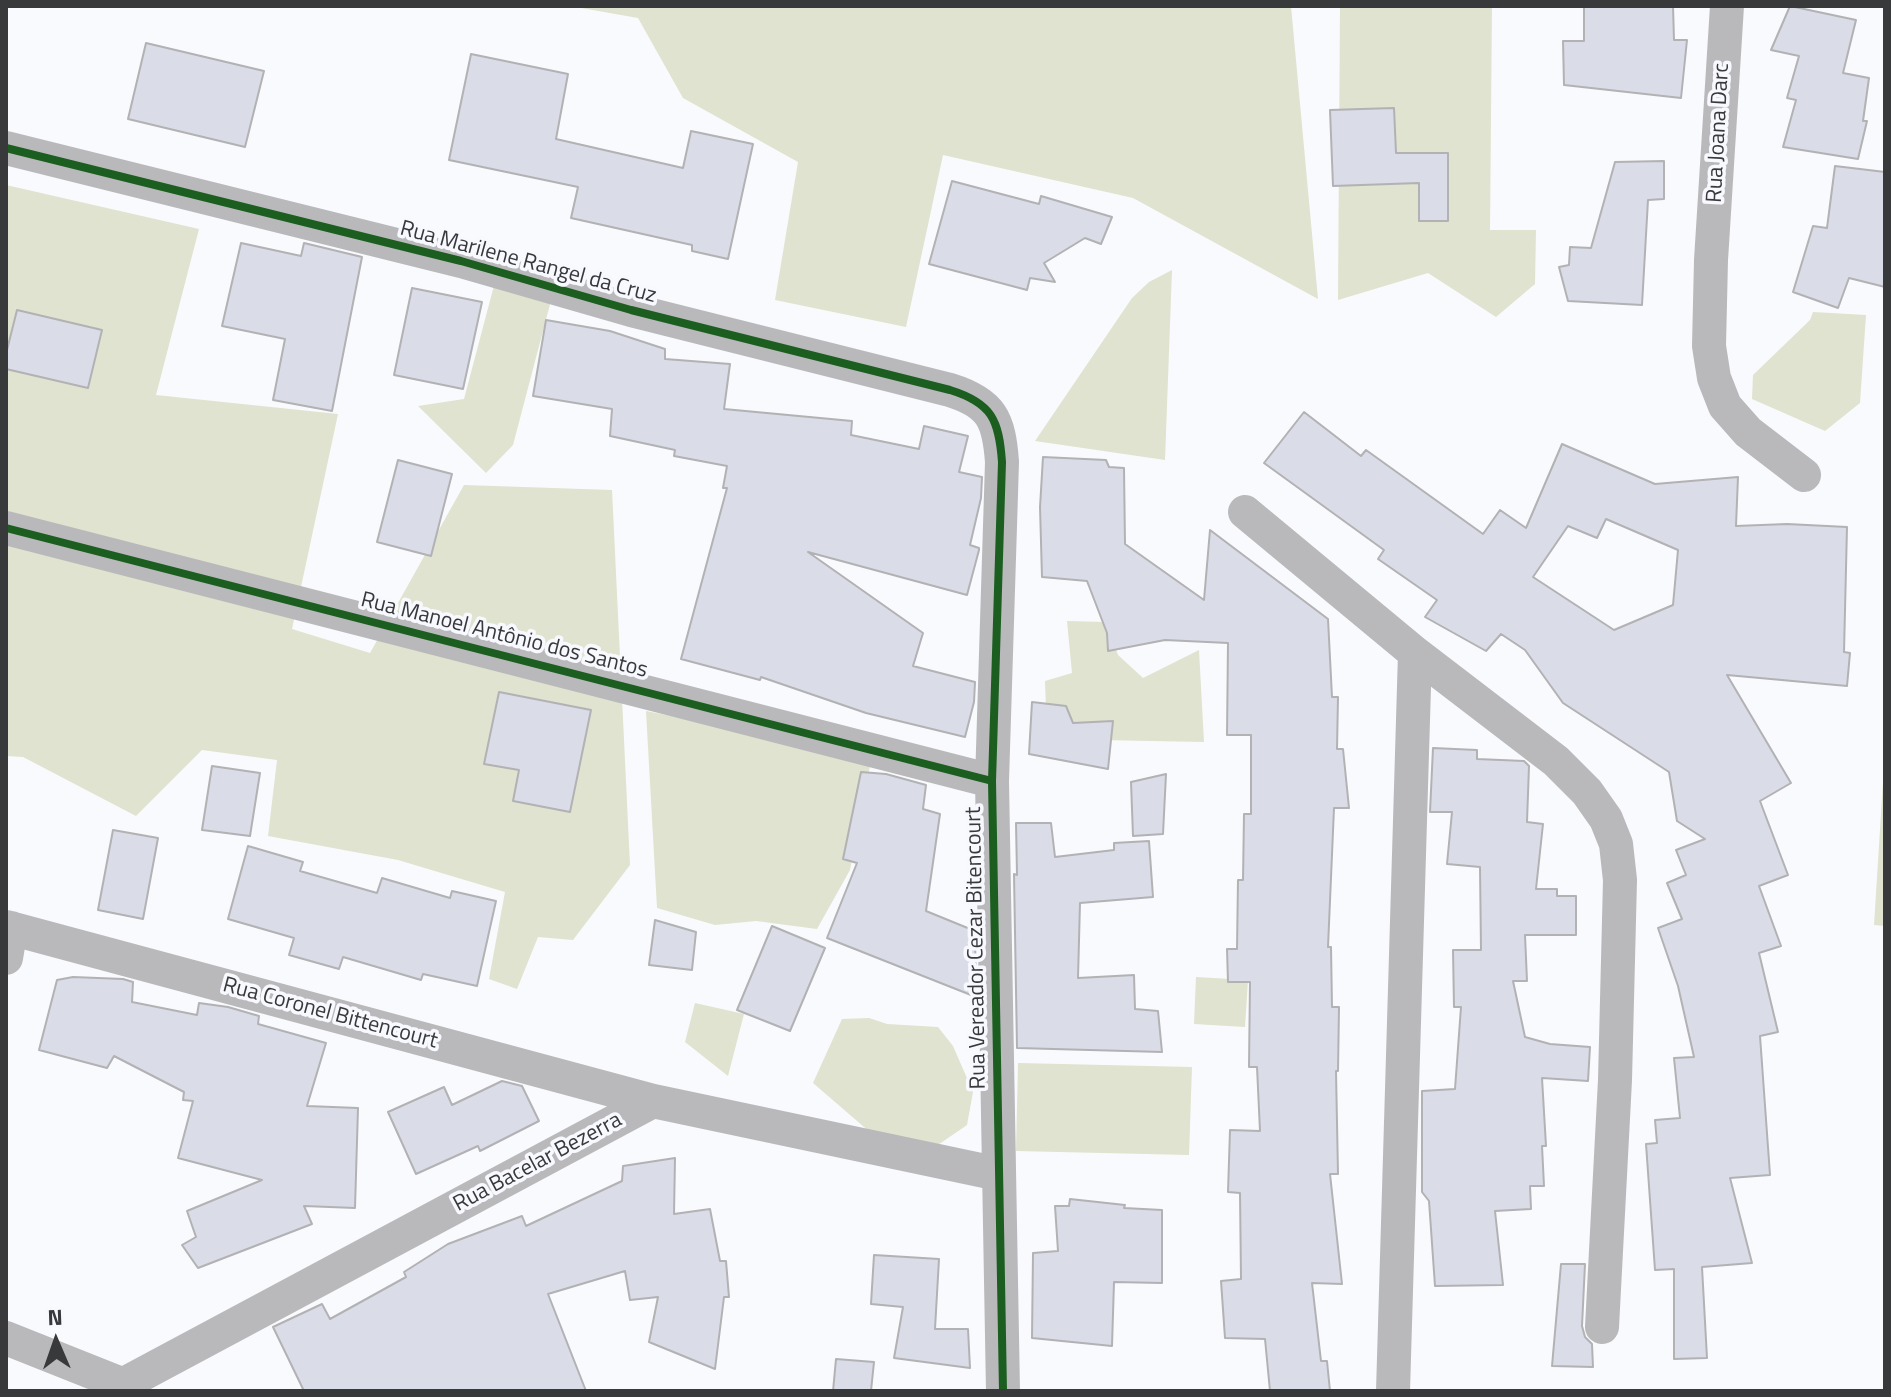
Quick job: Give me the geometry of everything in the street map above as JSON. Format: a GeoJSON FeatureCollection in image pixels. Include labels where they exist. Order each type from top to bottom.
{"type":"FeatureCollection","features":[{"type":"Feature","properties":{"kind":"street","name":"Rua Joana Darc"},"geometry":{"type":"LineString","coordinates":[[1727,6],[1711,260],[1709,346],[1714,378],[1725,406],[1748,432],[1804,475]]}},
{"type":"Feature","properties":{"kind":"street","name":"Rua Marilene Rangel da Cruz"},"geometry":{"type":"LineString","coordinates":[[6,148],[461,261],[631,310],[950,390],[971,397],[989,410]]}},
{"type":"Feature","properties":{"kind":"street","name":"Rua Vereador Cezar Bitencourt"},"geometry":{"type":"LineString","coordinates":[[989,410],[1000,435],[1002,462],[992,781],[1003,1391]]}},
{"type":"Feature","properties":{"kind":"street"},"geometry":{"type":"LineString","coordinates":[[1245,512],[1415,653],[1556,761],[1587,792],[1606,819],[1616,844],[1620,880],[1615,1080],[1602,1327]]}},
{"type":"Feature","properties":{"kind":"street","name":"Rua Manoel Antônio dos Santos"},"geometry":{"type":"LineString","coordinates":[[6,528],[992,781]]}},
{"type":"Feature","properties":{"kind":"street"},"geometry":{"type":"LineString","coordinates":[[1393,1391],[1415,653]]}},
{"type":"Feature","properties":{"kind":"street","name":"Rua Coronel Bittencourt"},"geometry":{"type":"LineString","coordinates":[[8,937],[653,1101]]}},
{"type":"Feature","properties":{"kind":"street"},"geometry":{"type":"LineString","coordinates":[[653,1101],[999,1174]]}},
{"type":"Feature","properties":{"kind":"street","name":"Rua Bacelar Bezerra"},"geometry":{"type":"LineString","coordinates":[[118,1388],[653,1101]]}},
{"type":"Feature","properties":{"kind":"street"},"geometry":{"type":"LineString","coordinates":[[6,1338],[118,1388]]}},
{"type":"Feature","properties":{"kind":"green space"},"geometry":{"type":"Polygon","coordinates":[[[570,6],[1291,6],[1318,299],[1133,198],[943,155],[906,327],[775,300],[798,162],[683,98],[638,18],[570,6]]]}},
{"type":"Feature","properties":{"kind":"green space"},"geometry":{"type":"Polygon","coordinates":[[[1340,6],[1492,6],[1490,230],[1536,230],[1535,284],[1496,317],[1428,273],[1338,300],[1340,6]]]}},
{"type":"Feature","properties":{"kind":"green space"},"geometry":{"type":"Polygon","coordinates":[[[6,185],[199,229],[156,395],[338,414],[292,629],[370,653],[464,485],[612,490],[630,865],[573,940],[538,937],[517,989],[489,979],[505,892],[398,860],[268,836],[277,760],[202,750],[136,816],[23,757],[6,756],[6,185]]]}},
{"type":"Feature","properties":{"kind":"green space"},"geometry":{"type":"Polygon","coordinates":[[[1172,270],[1165,460],[1035,441],[1132,298],[1149,282],[1172,270]]]}},
{"type":"Feature","properties":{"kind":"green space"},"geometry":{"type":"Polygon","coordinates":[[[496,278],[553,293],[513,445],[486,473],[418,406],[464,399],[496,278]]]}},
{"type":"Feature","properties":{"kind":"green space"},"geometry":{"type":"Polygon","coordinates":[[[1813,312],[1866,315],[1860,403],[1825,431],[1752,399],[1753,375],[1810,320],[1813,312]]]}},
{"type":"Feature","properties":{"kind":"green space"},"geometry":{"type":"Polygon","coordinates":[[[1067,621],[1106,622],[1118,655],[1143,678],[1199,650],[1204,742],[1047,739],[1045,681],[1072,673],[1067,621]]]}},
{"type":"Feature","properties":{"kind":"green space"},"geometry":{"type":"Polygon","coordinates":[[[646,711],[872,755],[850,870],[817,929],[756,921],[715,925],[657,908],[646,711]]]}},
{"type":"Feature","properties":{"kind":"green space"},"geometry":{"type":"Polygon","coordinates":[[[1885,750],[1885,926],[1874,925],[1885,750]]]}},
{"type":"Feature","properties":{"kind":"green space"},"geometry":{"type":"Polygon","coordinates":[[[1196,977],[1248,980],[1245,1027],[1194,1024],[1196,977]]]}},
{"type":"Feature","properties":{"kind":"green space"},"geometry":{"type":"Polygon","coordinates":[[[695,1003],[744,1014],[728,1076],[685,1042],[695,1003]]]}},
{"type":"Feature","properties":{"kind":"green space"},"geometry":{"type":"Polygon","coordinates":[[[869,1018],[887,1024],[938,1027],[953,1046],[973,1092],[967,1125],[932,1149],[871,1133],[813,1083],[842,1019],[869,1018]]]}},
{"type":"Feature","properties":{"kind":"green space"},"geometry":{"type":"Polygon","coordinates":[[[1018,1063],[1192,1067],[1189,1155],[1016,1151],[1018,1063]]]}},
{"type":"Feature","properties":{"kind":"building"},"geometry":{"type":"Polygon","coordinates":[[[1584,6],[1673,6],[1674,40],[1687,40],[1681,98],[1564,85],[1563,41],[1584,41],[1584,6]]]}},
{"type":"Feature","properties":{"kind":"building"},"geometry":{"type":"Polygon","coordinates":[[[1790,6],[1856,20],[1843,73],[1869,78],[1863,121],[1867,121],[1858,159],[1783,147],[1796,100],[1787,98],[1799,56],[1771,50],[1790,6]]]}},
{"type":"Feature","properties":{"kind":"building"},"geometry":{"type":"Polygon","coordinates":[[[146,43],[264,71],[245,147],[128,119],[146,43]]]}},
{"type":"Feature","properties":{"kind":"building"},"geometry":{"type":"Polygon","coordinates":[[[471,54],[568,74],[556,139],[683,168],[691,131],[753,144],[728,259],[692,251],[692,245],[571,218],[578,187],[449,160],[471,54]]]}},
{"type":"Feature","properties":{"kind":"building"},"geometry":{"type":"Polygon","coordinates":[[[1394,108],[1396,153],[1448,153],[1448,221],[1419,221],[1419,183],[1333,186],[1330,110],[1394,108]]]}},
{"type":"Feature","properties":{"kind":"building"},"geometry":{"type":"Polygon","coordinates":[[[1664,161],[1664,199],[1648,200],[1642,305],[1568,301],[1559,267],[1569,265],[1570,247],[1591,248],[1615,162],[1664,161]]]}},
{"type":"Feature","properties":{"kind":"building"},"geometry":{"type":"Polygon","coordinates":[[[1835,166],[1885,172],[1885,287],[1849,278],[1838,308],[1793,292],[1813,226],[1827,228],[1835,166]]]}},
{"type":"Feature","properties":{"kind":"building"},"geometry":{"type":"Polygon","coordinates":[[[952,181],[1039,204],[1041,196],[1112,217],[1101,244],[1085,238],[1044,263],[1055,282],[1030,278],[1027,290],[929,264],[952,181]]]}},
{"type":"Feature","properties":{"kind":"building"},"geometry":{"type":"Polygon","coordinates":[[[241,243],[301,256],[304,243],[362,257],[332,411],[273,400],[285,339],[222,326],[241,243]]]}},
{"type":"Feature","properties":{"kind":"building"},"geometry":{"type":"Polygon","coordinates":[[[412,288],[482,302],[463,389],[394,375],[412,288]]]}},
{"type":"Feature","properties":{"kind":"building"},"geometry":{"type":"Polygon","coordinates":[[[17,310],[102,330],[88,388],[6,369],[6,354],[17,310]]]}},
{"type":"Feature","properties":{"kind":"building"},"geometry":{"type":"Polygon","coordinates":[[[546,320],[610,331],[665,349],[665,359],[730,364],[724,409],[852,421],[851,435],[919,449],[924,426],[968,436],[959,472],[982,477],[981,498],[970,545],[979,550],[967,595],[808,552],[923,633],[913,666],[975,682],[974,702],[965,737],[866,713],[761,677],[760,680],[681,659],[727,488],[723,488],[727,466],[674,456],[675,450],[610,436],[612,409],[533,396],[546,320]]]}},
{"type":"Feature","properties":{"kind":"building"},"geometry":{"type":"Polygon","coordinates":[[[1304,412],[1361,456],[1366,450],[1483,534],[1500,510],[1526,528],[1562,444],[1655,484],[1738,477],[1736,526],[1787,524],[1847,527],[1844,652],[1850,653],[1847,686],[1727,675],[1791,783],[1760,801],[1788,875],[1759,886],[1781,946],[1759,953],[1778,1032],[1760,1036],[1770,1175],[1730,1178],[1752,1263],[1702,1267],[1707,1358],[1674,1359],[1674,1269],[1655,1270],[1646,1144],[1657,1143],[1655,1120],[1680,1118],[1674,1058],[1694,1057],[1678,986],[1658,928],[1682,919],[1667,883],[1686,875],[1676,850],[1705,839],[1677,821],[1669,772],[1563,703],[1525,650],[1501,634],[1486,651],[1425,617],[1437,600],[1378,559],[1384,550],[1264,463],[1304,412]],[[1606,519],[1597,538],[1568,526],[1533,577],[1614,630],[1673,605],[1678,550],[1606,519]]]}},
{"type":"Feature","properties":{"kind":"building"},"geometry":{"type":"Polygon","coordinates":[[[1043,457],[1106,460],[1109,467],[1124,468],[1125,544],[1204,600],[1210,530],[1328,619],[1332,697],[1338,697],[1337,749],[1343,749],[1349,808],[1334,808],[1328,947],[1331,947],[1332,1007],[1339,1007],[1336,1071],[1338,1174],[1330,1174],[1342,1284],[1312,1283],[1321,1361],[1327,1361],[1330,1391],[1270,1391],[1265,1339],[1225,1338],[1221,1281],[1241,1279],[1240,1193],[1228,1192],[1230,1130],[1260,1131],[1257,1067],[1249,1067],[1250,982],[1228,982],[1227,949],[1237,949],[1238,880],[1243,880],[1244,814],[1251,814],[1251,735],[1227,735],[1228,643],[1165,640],[1108,651],[1107,633],[1087,581],[1042,577],[1040,507],[1043,457]]]}},
{"type":"Feature","properties":{"kind":"building"},"geometry":{"type":"Polygon","coordinates":[[[398,460],[452,474],[431,556],[377,542],[398,460]]]}},
{"type":"Feature","properties":{"kind":"building"},"geometry":{"type":"Polygon","coordinates":[[[499,692],[591,710],[570,812],[513,801],[519,770],[484,764],[499,692]]]}},
{"type":"Feature","properties":{"kind":"building"},"geometry":{"type":"Polygon","coordinates":[[[1032,702],[1066,706],[1073,723],[1113,721],[1108,769],[1029,754],[1032,702]]]}},
{"type":"Feature","properties":{"kind":"building"},"geometry":{"type":"Polygon","coordinates":[[[1433,748],[1477,750],[1477,759],[1524,761],[1529,766],[1527,822],[1543,824],[1536,889],[1557,889],[1557,896],[1576,896],[1576,935],[1525,935],[1527,981],[1513,981],[1525,1037],[1550,1044],[1590,1047],[1588,1081],[1542,1078],[1546,1146],[1542,1146],[1544,1186],[1530,1186],[1531,1209],[1495,1211],[1503,1285],[1435,1286],[1429,1201],[1422,1192],[1422,1091],[1455,1089],[1461,1007],[1454,1007],[1453,950],[1481,950],[1480,867],[1447,864],[1452,812],[1430,812],[1433,748]]]}},
{"type":"Feature","properties":{"kind":"building"},"geometry":{"type":"Polygon","coordinates":[[[212,766],[260,773],[250,836],[202,830],[212,766]]]}},
{"type":"Feature","properties":{"kind":"building"},"geometry":{"type":"Polygon","coordinates":[[[861,772],[886,774],[926,785],[923,809],[940,814],[926,911],[975,931],[976,997],[827,938],[857,863],[843,859],[861,772]]]}},
{"type":"Feature","properties":{"kind":"building"},"geometry":{"type":"Polygon","coordinates":[[[1166,774],[1163,834],[1133,836],[1131,782],[1166,774]]]}},
{"type":"Feature","properties":{"kind":"building"},"geometry":{"type":"Polygon","coordinates":[[[1016,823],[1051,823],[1055,857],[1114,850],[1114,843],[1149,841],[1153,897],[1080,903],[1078,978],[1134,975],[1135,1009],[1158,1011],[1162,1052],[1017,1048],[1016,823]]]}},
{"type":"Feature","properties":{"kind":"building"},"geometry":{"type":"Polygon","coordinates":[[[113,830],[158,838],[143,919],[98,910],[113,830]]]}},
{"type":"Feature","properties":{"kind":"building"},"geometry":{"type":"Polygon","coordinates":[[[248,846],[303,862],[300,871],[377,893],[382,878],[450,898],[452,891],[496,901],[477,986],[423,974],[421,980],[343,957],[339,969],[289,955],[294,938],[228,919],[248,846]]]}},
{"type":"Feature","properties":{"kind":"building"},"geometry":{"type":"Polygon","coordinates":[[[655,920],[696,932],[692,970],[649,965],[655,920]]]}},
{"type":"Feature","properties":{"kind":"building"},"geometry":{"type":"Polygon","coordinates":[[[772,926],[825,948],[790,1031],[737,1010],[772,926]]]}},
{"type":"Feature","properties":{"kind":"building"},"geometry":{"type":"Polygon","coordinates":[[[73,977],[123,979],[133,982],[132,1002],[197,1015],[199,1003],[228,1007],[259,1016],[258,1024],[326,1043],[307,1106],[358,1108],[355,1208],[304,1206],[312,1224],[198,1268],[182,1245],[196,1237],[187,1211],[262,1180],[178,1158],[193,1101],[183,1100],[184,1092],[114,1056],[107,1068],[39,1050],[57,980],[73,977]]]}},
{"type":"Feature","properties":{"kind":"building"},"geometry":{"type":"Polygon","coordinates":[[[502,1081],[522,1086],[539,1121],[480,1151],[478,1146],[416,1174],[388,1112],[444,1087],[452,1105],[502,1081]]]}},
{"type":"Feature","properties":{"kind":"building"},"geometry":{"type":"Polygon","coordinates":[[[675,1158],[674,1214],[710,1209],[720,1261],[726,1261],[729,1297],[724,1297],[715,1369],[649,1342],[658,1297],[630,1300],[625,1271],[548,1294],[586,1391],[304,1391],[273,1327],[322,1304],[330,1319],[406,1277],[404,1272],[448,1244],[522,1216],[526,1226],[622,1181],[623,1166],[675,1158]]]}},
{"type":"Feature","properties":{"kind":"building"},"geometry":{"type":"Polygon","coordinates":[[[1070,1199],[1125,1205],[1124,1208],[1162,1210],[1162,1283],[1114,1282],[1112,1346],[1032,1338],[1033,1253],[1058,1251],[1055,1206],[1069,1206],[1070,1199]]]}},
{"type":"Feature","properties":{"kind":"building"},"geometry":{"type":"Polygon","coordinates":[[[874,1255],[939,1259],[935,1329],[968,1329],[970,1368],[894,1358],[903,1307],[871,1304],[874,1255]]]}},
{"type":"Feature","properties":{"kind":"building"},"geometry":{"type":"Polygon","coordinates":[[[1561,1264],[1585,1264],[1582,1326],[1585,1337],[1592,1344],[1593,1367],[1552,1366],[1561,1264]]]}},
{"type":"Feature","properties":{"kind":"building"},"geometry":{"type":"Polygon","coordinates":[[[836,1359],[874,1362],[871,1391],[833,1391],[836,1359]]]}},
{"type":"Feature","properties":{"kind":"cycle path"},"geometry":{"type":"LineString","coordinates":[[6,148],[461,261],[631,310],[950,390],[975,401],[991,415],[999,435],[1002,462],[992,781],[1003,1391]]}},
{"type":"Feature","properties":{"kind":"cycle path"},"geometry":{"type":"LineString","coordinates":[[6,528],[992,781]]}}]}
